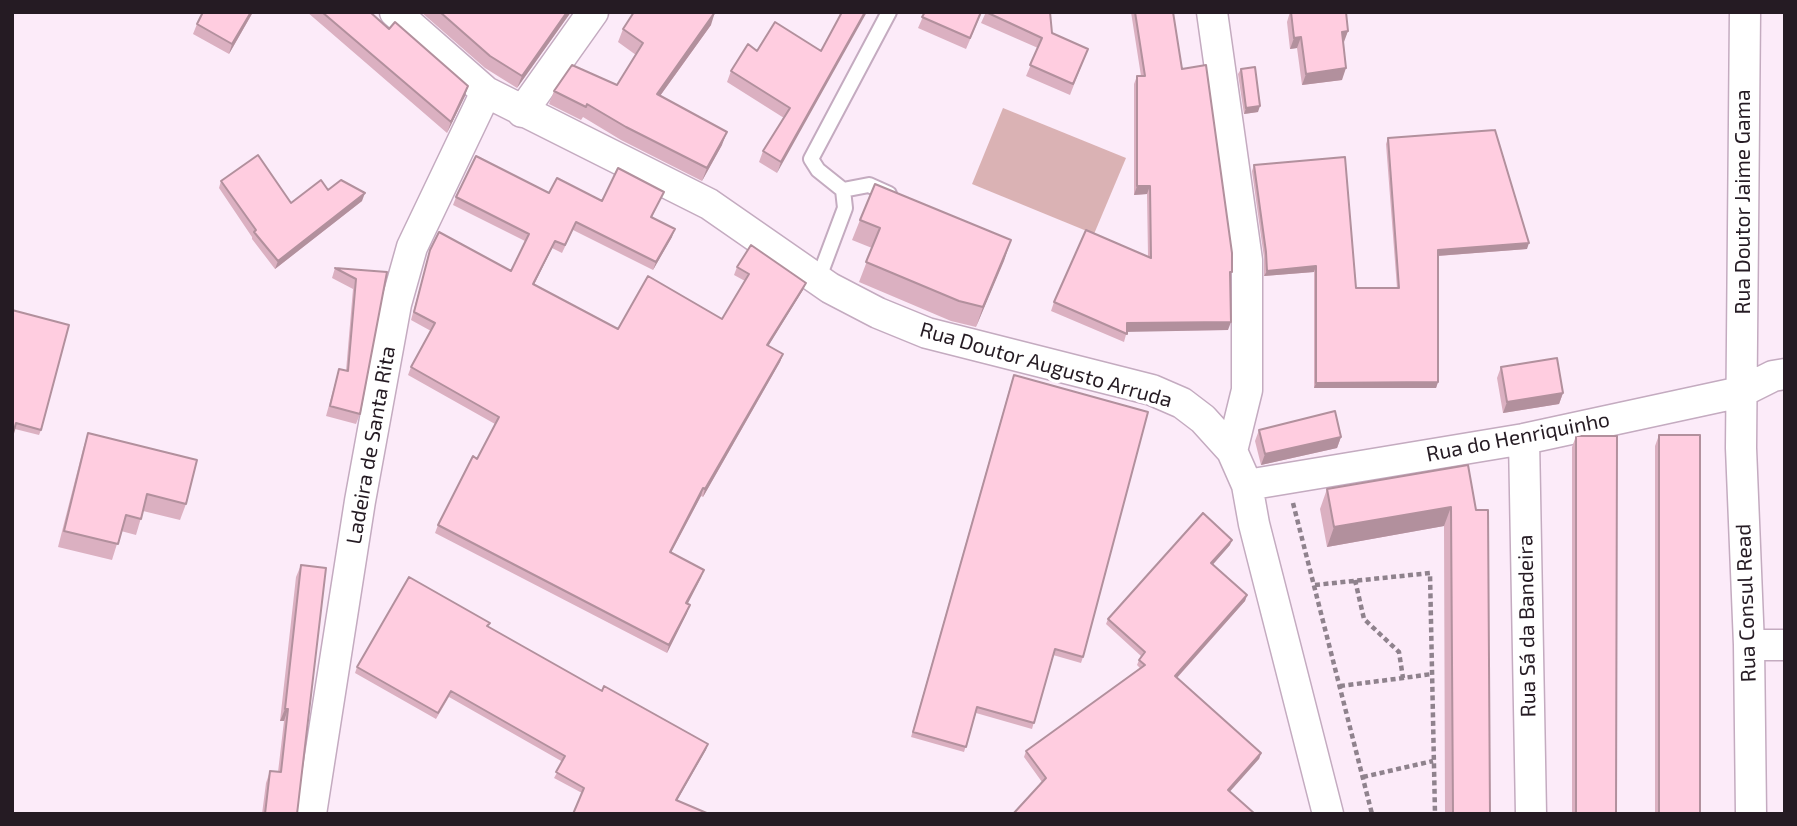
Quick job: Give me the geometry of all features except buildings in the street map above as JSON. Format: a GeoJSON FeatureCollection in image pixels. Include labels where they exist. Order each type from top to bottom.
{"type":"FeatureCollection","features":[{"type":"Feature","properties":{"kind":"street","name":"Rua Doutor Augusto Arruda"},"geometry":{"type":"LineString","coordinates":[[395,12],[486,92],[709,204],[818,280],[878,313],[927,333],[1152,390],[1182,403],[1203,419],[1232,451],[1247,485],[1254,524],[1328,814]]}},
{"type":"Feature","properties":{"kind":"street"},"geometry":{"type":"LineString","coordinates":[[522,112],[593,12]]}},
{"type":"Feature","properties":{"kind":"street"},"geometry":{"type":"LineString","coordinates":[[1212,12],[1247,260],[1247,390],[1232,451]]}},
{"type":"Feature","properties":{"kind":"street","name":"Rua Doutor Jaime Gama"},"geometry":{"type":"LineString","coordinates":[[1741,392],[1745,12]]}},
{"type":"Feature","properties":{"kind":"street","name":"Ladeira de Santa Rita"},"geometry":{"type":"LineString","coordinates":[[311,814],[359,501],[396,304],[412,247],[486,92]]}},
{"type":"Feature","properties":{"kind":"street","name":"Rua do Henriquinho"},"geometry":{"type":"LineString","coordinates":[[1247,485],[1524,439],[1741,392],[1773,376],[1785,374]]}},
{"type":"Feature","properties":{"kind":"street","name":"Rua Consul Read"},"geometry":{"type":"LineString","coordinates":[[1741,392],[1751,814]]}},
{"type":"Feature","properties":{"kind":"street","name":"Rua Sá da Bandeira"},"geometry":{"type":"LineString","coordinates":[[1524,439],[1531,814]]}},
{"type":"Feature","properties":{"kind":"street"},"geometry":{"type":"LineString","coordinates":[[1749,645],[1785,645]]}},
{"type":"Feature","properties":{"kind":"lane"},"geometry":{"type":"LineString","coordinates":[[818,280],[845,208],[843,190],[818,170],[811,159],[889,12]]}},
{"type":"Feature","properties":{"kind":"lane"},"geometry":{"type":"LineString","coordinates":[[843,190],[869,186],[906,200]]}},
{"type":"Feature","properties":{"kind":"path"},"geometry":{"type":"LineString","coordinates":[[1286,479],[1372,814]]}},
{"type":"Feature","properties":{"kind":"path"},"geometry":{"type":"LineString","coordinates":[[1315,585],[1430,573],[1435,814]]}},
{"type":"Feature","properties":{"kind":"path"},"geometry":{"type":"LineString","coordinates":[[1355,580],[1364,619],[1399,652],[1403,678]]}},
{"type":"Feature","properties":{"kind":"path"},"geometry":{"type":"LineString","coordinates":[[1340,686],[1432,674]]}},
{"type":"Feature","properties":{"kind":"path"},"geometry":{"type":"LineString","coordinates":[[1363,777],[1433,761]]}},
{"type":"Feature","properties":{"kind":"shaded area"},"geometry":{"type":"Polygon","coordinates":[[[1003,108],[1126,158],[1094,234],[972,184],[1003,108]]]}}]}
